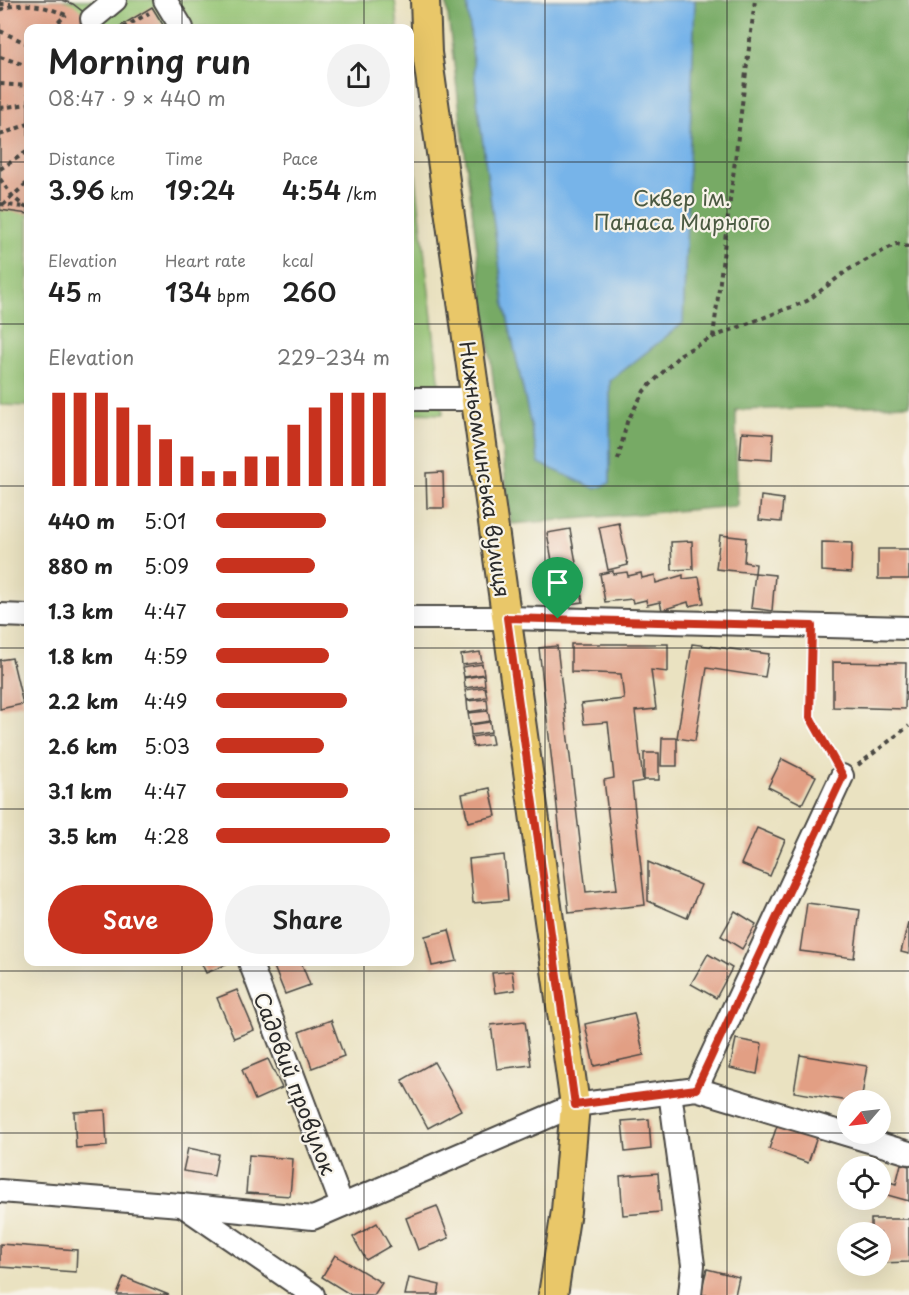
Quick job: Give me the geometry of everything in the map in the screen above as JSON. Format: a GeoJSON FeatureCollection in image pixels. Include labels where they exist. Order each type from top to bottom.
{"type":"FeatureCollection","features":[{"type":"Feature","properties":{"kind":"main road","name":"Нижньомлинська вулиця"},"geometry":{"type":"LineString","coordinates":[[425,0],[427,53],[575,1105],[566,1211],[553,1295]]}},
{"type":"Feature","properties":{"kind":"street"},"geometry":{"type":"LineString","coordinates":[[83,15],[115,0]]}},
{"type":"Feature","properties":{"kind":"street"},"geometry":{"type":"LineString","coordinates":[[158,6],[178,24]]}},
{"type":"Feature","properties":{"kind":"street"},"geometry":{"type":"LineString","coordinates":[[414,399],[475,399]]}},
{"type":"Feature","properties":{"kind":"street"},"geometry":{"type":"LineString","coordinates":[[0,615],[24,616]]}},
{"type":"Feature","properties":{"kind":"street"},"geometry":{"type":"LineString","coordinates":[[414,618],[507,618],[909,628]]}},
{"type":"Feature","properties":{"kind":"street"},"geometry":{"type":"LineString","coordinates":[[696,1089],[843,776]]}},
{"type":"Feature","properties":{"kind":"street","name":"Садовий провулок"},"geometry":{"type":"LineString","coordinates":[[252,966],[342,1205]]}},
{"type":"Feature","properties":{"kind":"street"},"geometry":{"type":"LineString","coordinates":[[0,1191],[181,1204],[313,1218],[575,1105],[696,1089],[909,1153]]}},
{"type":"Feature","properties":{"kind":"street"},"geometry":{"type":"LineString","coordinates":[[670,1092],[693,1264],[690,1295]]}},
{"type":"Feature","properties":{"kind":"street"},"geometry":{"type":"LineString","coordinates":[[181,1204],[313,1295]]}},
{"type":"Feature","properties":{"kind":"path"},"geometry":{"type":"LineString","coordinates":[[712,337],[755,0]]}},
{"type":"Feature","properties":{"kind":"path"},"geometry":{"type":"LineString","coordinates":[[0,4],[13,5]]}},
{"type":"Feature","properties":{"kind":"path"},"geometry":{"type":"LineString","coordinates":[[0,10],[13,5],[31,4],[66,15],[83,15]]}},
{"type":"Feature","properties":{"kind":"path"},"geometry":{"type":"LineString","coordinates":[[129,24],[158,6]]}},
{"type":"Feature","properties":{"kind":"path"},"geometry":{"type":"LineString","coordinates":[[56,24],[66,15]]}},
{"type":"Feature","properties":{"kind":"path"},"geometry":{"type":"LineString","coordinates":[[0,32],[24,42]]}},
{"type":"Feature","properties":{"kind":"path"},"geometry":{"type":"LineString","coordinates":[[0,57],[24,65]]}},
{"type":"Feature","properties":{"kind":"path"},"geometry":{"type":"LineString","coordinates":[[0,84],[24,86]]}},
{"type":"Feature","properties":{"kind":"path"},"geometry":{"type":"LineString","coordinates":[[0,108],[24,105]]}},
{"type":"Feature","properties":{"kind":"path"},"geometry":{"type":"LineString","coordinates":[[0,135],[24,126]]}},
{"type":"Feature","properties":{"kind":"path"},"geometry":{"type":"LineString","coordinates":[[0,169],[24,154]]}},
{"type":"Feature","properties":{"kind":"path"},"geometry":{"type":"LineString","coordinates":[[0,179],[13,197],[24,205]]}},
{"type":"Feature","properties":{"kind":"path"},"geometry":{"type":"LineString","coordinates":[[2,205],[24,186]]}},
{"type":"Feature","properties":{"kind":"path"},"geometry":{"type":"LineString","coordinates":[[2,205],[24,207]]}},
{"type":"Feature","properties":{"kind":"path"},"geometry":{"type":"LineString","coordinates":[[618,460],[627,422],[644,391],[681,354],[712,337],[807,301],[848,270],[896,244],[909,247]]}},
{"type":"Feature","properties":{"kind":"path"},"geometry":{"type":"LineString","coordinates":[[812,626],[810,717],[843,776],[909,726]]}},
{"type":"Feature","properties":{"kind":"green space"},"geometry":{"type":"Polygon","coordinates":[[[0,0],[395,0],[398,24],[24,24],[24,406],[0,405],[0,0]]]}},
{"type":"Feature","properties":{"kind":"green space","name":"Сквер ім. Панаса Мирного"},"geometry":{"type":"Polygon","coordinates":[[[446,0],[467,0],[478,107],[505,306],[539,463],[610,483],[610,381],[683,323],[695,0],[909,0],[909,405],[736,410],[737,506],[511,524],[446,0]]]}},
{"type":"Feature","properties":{"kind":"green space"},"geometry":{"type":"Polygon","coordinates":[[[414,162],[443,414],[414,413],[414,162]]]}},
{"type":"Feature","properties":{"kind":"water"},"geometry":{"type":"Polygon","coordinates":[[[467,0],[695,0],[683,323],[610,381],[610,483],[596,489],[539,463],[505,306],[478,107],[467,0]]]}},
{"type":"Feature","properties":{"kind":"building"},"geometry":{"type":"Polygon","coordinates":[[[0,0],[62,0],[73,4],[99,24],[24,24],[24,213],[0,210],[0,0]]]}},
{"type":"Feature","properties":{"kind":"building"},"geometry":{"type":"Polygon","coordinates":[[[152,7],[163,24],[124,24],[152,7]]]}},
{"type":"Feature","properties":{"kind":"building"},"geometry":{"type":"Polygon","coordinates":[[[742,432],[773,434],[772,460],[740,458],[742,432]]]}},
{"type":"Feature","properties":{"kind":"building"},"geometry":{"type":"Polygon","coordinates":[[[443,472],[444,508],[427,508],[426,473],[443,472]]]}},
{"type":"Feature","properties":{"kind":"building"},"geometry":{"type":"Polygon","coordinates":[[[761,496],[783,499],[781,522],[759,520],[761,496]]]}},
{"type":"Feature","properties":{"kind":"building"},"geometry":{"type":"Polygon","coordinates":[[[619,523],[628,565],[608,570],[599,527],[619,523]]]}},
{"type":"Feature","properties":{"kind":"building"},"geometry":{"type":"Polygon","coordinates":[[[570,529],[583,602],[560,605],[547,533],[570,529]]]}},
{"type":"Feature","properties":{"kind":"building"},"geometry":{"type":"Polygon","coordinates":[[[720,535],[746,538],[744,562],[756,564],[755,573],[716,569],[720,535]]]}},
{"type":"Feature","properties":{"kind":"building"},"geometry":{"type":"Polygon","coordinates":[[[692,541],[693,569],[672,570],[671,542],[692,541]]]}},
{"type":"Feature","properties":{"kind":"building"},"geometry":{"type":"Polygon","coordinates":[[[822,542],[852,543],[851,573],[822,571],[822,542]]]}},
{"type":"Feature","properties":{"kind":"building"},"geometry":{"type":"Polygon","coordinates":[[[878,549],[909,549],[909,579],[878,579],[878,549]]]}},
{"type":"Feature","properties":{"kind":"building"},"geometry":{"type":"Polygon","coordinates":[[[613,571],[613,574],[627,572],[628,576],[641,573],[642,578],[655,575],[656,583],[683,575],[683,579],[699,577],[704,603],[689,606],[688,602],[662,610],[660,602],[647,605],[646,600],[633,603],[632,599],[605,602],[600,574],[613,571]]]}},
{"type":"Feature","properties":{"kind":"building"},"geometry":{"type":"Polygon","coordinates":[[[755,573],[775,575],[772,611],[751,608],[755,573]]]}},
{"type":"Feature","properties":{"kind":"building"},"geometry":{"type":"Polygon","coordinates":[[[571,644],[668,644],[668,672],[651,670],[656,709],[635,711],[643,781],[632,783],[645,905],[569,913],[539,648],[557,646],[586,892],[617,889],[604,780],[614,778],[608,722],[584,724],[581,704],[624,699],[621,674],[571,672],[571,644]]]}},
{"type":"Feature","properties":{"kind":"building"},"geometry":{"type":"Polygon","coordinates":[[[692,644],[769,654],[765,677],[707,668],[695,741],[677,738],[692,644]]]}},
{"type":"Feature","properties":{"kind":"building"},"geometry":{"type":"Polygon","coordinates":[[[480,652],[482,662],[462,665],[461,655],[480,652]]]}},
{"type":"Feature","properties":{"kind":"building"},"geometry":{"type":"Polygon","coordinates":[[[12,658],[23,704],[0,709],[0,660],[12,658]]]}},
{"type":"Feature","properties":{"kind":"building"},"geometry":{"type":"Polygon","coordinates":[[[833,662],[906,663],[905,709],[833,707],[833,662]]]}},
{"type":"Feature","properties":{"kind":"building"},"geometry":{"type":"Polygon","coordinates":[[[482,664],[484,674],[464,677],[462,667],[482,664]]]}},
{"type":"Feature","properties":{"kind":"building"},"geometry":{"type":"Polygon","coordinates":[[[484,675],[485,685],[465,688],[464,678],[484,675]]]}},
{"type":"Feature","properties":{"kind":"building"},"geometry":{"type":"Polygon","coordinates":[[[485,687],[487,697],[467,700],[465,690],[485,687]]]}},
{"type":"Feature","properties":{"kind":"building"},"geometry":{"type":"Polygon","coordinates":[[[487,699],[488,709],[468,712],[467,701],[487,699]]]}},
{"type":"Feature","properties":{"kind":"building"},"geometry":{"type":"Polygon","coordinates":[[[488,711],[490,721],[470,724],[468,713],[488,711]]]}},
{"type":"Feature","properties":{"kind":"building"},"geometry":{"type":"Polygon","coordinates":[[[490,722],[491,732],[471,735],[470,725],[490,722]]]}},
{"type":"Feature","properties":{"kind":"building"},"geometry":{"type":"Polygon","coordinates":[[[491,734],[493,744],[473,747],[471,737],[491,734]]]}},
{"type":"Feature","properties":{"kind":"building"},"geometry":{"type":"Polygon","coordinates":[[[662,738],[677,738],[677,766],[661,766],[662,738]]]}},
{"type":"Feature","properties":{"kind":"building"},"geometry":{"type":"Polygon","coordinates":[[[644,753],[659,753],[659,780],[644,780],[644,753]]]}},
{"type":"Feature","properties":{"kind":"building"},"geometry":{"type":"Polygon","coordinates":[[[782,759],[816,776],[802,804],[768,787],[782,759]]]}},
{"type":"Feature","properties":{"kind":"building"},"geometry":{"type":"Polygon","coordinates":[[[490,788],[496,816],[468,822],[462,794],[490,788]]]}},
{"type":"Feature","properties":{"kind":"building"},"geometry":{"type":"Polygon","coordinates":[[[757,828],[785,840],[770,876],[741,864],[757,828]]]}},
{"type":"Feature","properties":{"kind":"building"},"geometry":{"type":"Polygon","coordinates":[[[504,855],[508,900],[473,903],[469,859],[504,855]]]}},
{"type":"Feature","properties":{"kind":"building"},"geometry":{"type":"Polygon","coordinates":[[[648,862],[701,885],[687,918],[648,901],[648,862]]]}},
{"type":"Feature","properties":{"kind":"building"},"geometry":{"type":"Polygon","coordinates":[[[807,903],[860,910],[854,958],[800,951],[807,903]]]}},
{"type":"Feature","properties":{"kind":"building"},"geometry":{"type":"Polygon","coordinates":[[[735,911],[756,924],[742,949],[721,936],[735,911]]]}},
{"type":"Feature","properties":{"kind":"building"},"geometry":{"type":"Polygon","coordinates":[[[909,923],[909,954],[901,952],[909,923]]]}},
{"type":"Feature","properties":{"kind":"building"},"geometry":{"type":"Polygon","coordinates":[[[449,930],[457,961],[432,966],[425,936],[449,930]]]}},
{"type":"Feature","properties":{"kind":"building"},"geometry":{"type":"Polygon","coordinates":[[[708,954],[732,968],[716,998],[691,984],[708,954]]]}},
{"type":"Feature","properties":{"kind":"building"},"geometry":{"type":"Polygon","coordinates":[[[203,966],[223,966],[206,973],[203,966]]]}},
{"type":"Feature","properties":{"kind":"building"},"geometry":{"type":"Polygon","coordinates":[[[274,966],[303,966],[310,985],[285,994],[274,966]]]}},
{"type":"Feature","properties":{"kind":"building"},"geometry":{"type":"Polygon","coordinates":[[[512,971],[515,990],[495,993],[492,973],[512,971]]]}},
{"type":"Feature","properties":{"kind":"building"},"geometry":{"type":"Polygon","coordinates":[[[237,990],[254,1030],[234,1038],[217,998],[237,990]]]}},
{"type":"Feature","properties":{"kind":"building"},"geometry":{"type":"Polygon","coordinates":[[[634,1013],[644,1055],[594,1066],[585,1024],[634,1013]]]}},
{"type":"Feature","properties":{"kind":"building"},"geometry":{"type":"Polygon","coordinates":[[[331,1020],[344,1056],[312,1068],[299,1032],[331,1020]]]}},
{"type":"Feature","properties":{"kind":"building"},"geometry":{"type":"Polygon","coordinates":[[[525,1021],[531,1065],[497,1069],[491,1025],[525,1021]]]}},
{"type":"Feature","properties":{"kind":"building"},"geometry":{"type":"Polygon","coordinates":[[[736,1039],[762,1044],[757,1074],[730,1068],[736,1039]]]}},
{"type":"Feature","properties":{"kind":"building"},"geometry":{"type":"Polygon","coordinates":[[[800,1055],[867,1066],[863,1090],[837,1090],[837,1099],[794,1092],[800,1055]]]}},
{"type":"Feature","properties":{"kind":"building"},"geometry":{"type":"Polygon","coordinates":[[[268,1059],[282,1088],[255,1100],[242,1070],[268,1059]]]}},
{"type":"Feature","properties":{"kind":"building"},"geometry":{"type":"Polygon","coordinates":[[[434,1062],[461,1110],[428,1128],[402,1080],[434,1062]]]}},
{"type":"Feature","properties":{"kind":"building"},"geometry":{"type":"Polygon","coordinates":[[[105,1110],[107,1146],[76,1148],[74,1112],[105,1110]]]}},
{"type":"Feature","properties":{"kind":"building"},"geometry":{"type":"Polygon","coordinates":[[[649,1119],[651,1149],[625,1152],[622,1121],[649,1119]]]}},
{"type":"Feature","properties":{"kind":"building"},"geometry":{"type":"Polygon","coordinates":[[[778,1123],[817,1137],[808,1163],[769,1149],[778,1123]]]}},
{"type":"Feature","properties":{"kind":"building"},"geometry":{"type":"Polygon","coordinates":[[[188,1148],[218,1154],[214,1176],[183,1171],[188,1148]]]}},
{"type":"Feature","properties":{"kind":"building"},"geometry":{"type":"Polygon","coordinates":[[[249,1155],[293,1159],[290,1196],[246,1193],[249,1155]]]}},
{"type":"Feature","properties":{"kind":"building"},"geometry":{"type":"Polygon","coordinates":[[[901,1164],[909,1166],[909,1201],[891,1196],[891,1182],[896,1184],[901,1164]]]}},
{"type":"Feature","properties":{"kind":"building"},"geometry":{"type":"Polygon","coordinates":[[[658,1173],[661,1212],[623,1215],[620,1176],[658,1173]]]}},
{"type":"Feature","properties":{"kind":"building"},"geometry":{"type":"Polygon","coordinates":[[[437,1206],[449,1238],[418,1250],[406,1218],[437,1206]]]}},
{"type":"Feature","properties":{"kind":"building"},"geometry":{"type":"Polygon","coordinates":[[[871,1219],[909,1219],[909,1262],[891,1263],[891,1222],[871,1222],[871,1219]]]}},
{"type":"Feature","properties":{"kind":"building"},"geometry":{"type":"Polygon","coordinates":[[[377,1223],[390,1246],[366,1260],[353,1237],[377,1223]]]}},
{"type":"Feature","properties":{"kind":"building"},"geometry":{"type":"Polygon","coordinates":[[[0,1244],[77,1250],[76,1272],[0,1267],[0,1244]]]}},
{"type":"Feature","properties":{"kind":"building"},"geometry":{"type":"Polygon","coordinates":[[[335,1255],[382,1283],[374,1295],[351,1295],[322,1277],[335,1255]]]}},
{"type":"Feature","properties":{"kind":"building"},"geometry":{"type":"Polygon","coordinates":[[[707,1269],[739,1277],[735,1295],[700,1295],[707,1269]]]}},
{"type":"Feature","properties":{"kind":"building"},"geometry":{"type":"Polygon","coordinates":[[[124,1277],[169,1295],[117,1295],[124,1277]]]}},
{"type":"Feature","properties":{"kind":"building"},"geometry":{"type":"Polygon","coordinates":[[[409,1278],[440,1285],[438,1295],[405,1295],[409,1278]]]}},
{"type":"Feature","properties":{"kind":"route"},"geometry":{"type":"LineString","coordinates":[[507,618],[558,619],[812,626],[810,717],[843,776],[696,1089],[575,1105],[507,618]]}}]}
